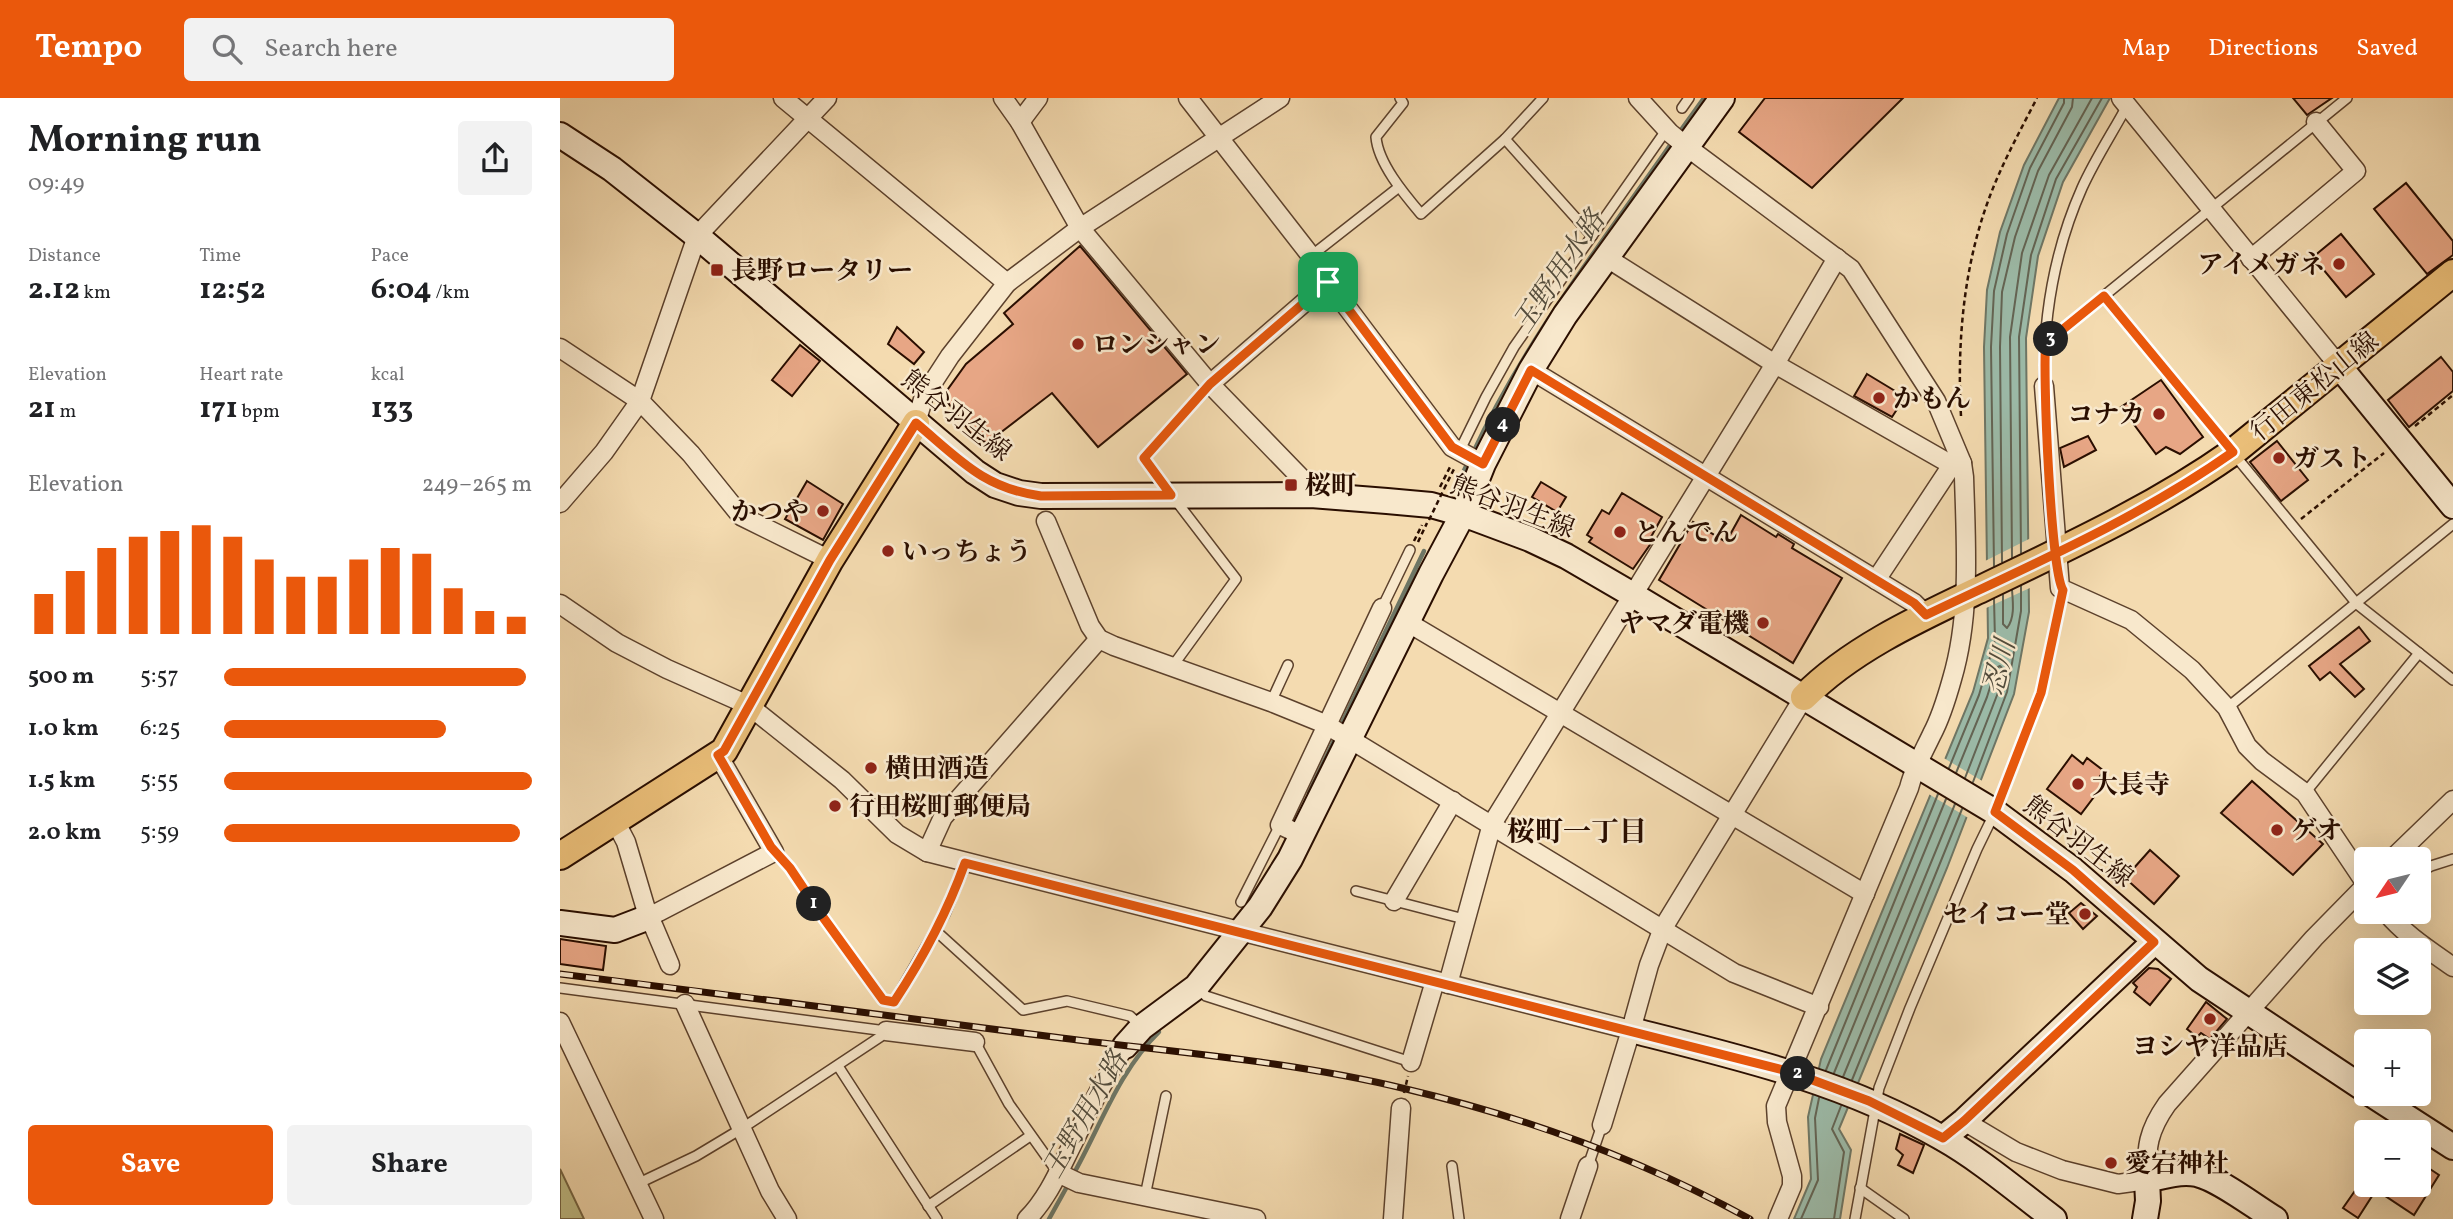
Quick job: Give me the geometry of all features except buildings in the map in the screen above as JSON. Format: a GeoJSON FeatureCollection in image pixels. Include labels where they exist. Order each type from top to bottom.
{"type":"FeatureCollection","features":[{"type":"Feature","properties":{"kind":"main road","name":"行田東松山線"},"geometry":{"type":"LineString","coordinates":[[1804,697],[1844,663],[1926,615],[2052,555],[2168,495],[2233,452],[2453,273]]}},
{"type":"Feature","properties":{"kind":"main road"},"geometry":{"type":"LineString","coordinates":[[560,856],[724,751],[830,560],[916,423]]}},
{"type":"Feature","properties":{"kind":"street"},"geometry":{"type":"LineString","coordinates":[[783,98],[1007,283]]}},
{"type":"Feature","properties":{"kind":"street"},"geometry":{"type":"LineString","coordinates":[[560,503],[604,452],[640,401],[697,236],[827,98]]}},
{"type":"Feature","properties":{"kind":"street"},"geometry":{"type":"LineString","coordinates":[[1003,98],[1020,122],[1080,228],[1210,384],[1305,482],[1311,495]]}},
{"type":"Feature","properties":{"kind":"street"},"geometry":{"type":"LineString","coordinates":[[1020,122],[1038,98]]}},
{"type":"Feature","properties":{"kind":"street"},"geometry":{"type":"LineString","coordinates":[[1188,98],[1311,256],[1452,447],[1466,460]]}},
{"type":"Feature","properties":{"kind":"street"},"geometry":{"type":"LineString","coordinates":[[916,423],[930,386],[1007,283],[1080,228],[1280,98]]}},
{"type":"Feature","properties":{"kind":"street"},"geometry":{"type":"LineString","coordinates":[[1638,98],[1676,138],[1851,269],[1936,401],[1957,464],[1965,527],[1967,595],[1962,640],[1947,696],[1921,766],[1909,788],[1865,894],[1794,1073],[1776,1106],[1777,1122],[1792,1176],[1792,1185],[1778,1219]]}},
{"type":"Feature","properties":{"kind":"street"},"geometry":{"type":"LineString","coordinates":[[1303,836],[1280,824],[1407,622],[1463,514],[1466,460],[1531,370],[1556,304],[1607,258],[1676,138],[1722,98]]}},
{"type":"Feature","properties":{"kind":"street"},"geometry":{"type":"LineString","coordinates":[[2125,100],[2211,210],[2453,506]]}},
{"type":"Feature","properties":{"kind":"street"},"geometry":{"type":"LineString","coordinates":[[2251,259],[2356,171],[2316,122]]}},
{"type":"Feature","properties":{"kind":"street","name":"熊谷羽生線"},"geometry":{"type":"LineString","coordinates":[[560,135],[612,169],[697,236],[916,423],[975,472],[995,485],[1019,493],[1041,496],[1311,495],[1431,505],[1530,539],[1566,556],[1633,595],[1992,811],[2073,870],[2199,979],[2354,1082]]}},
{"type":"Feature","properties":{"kind":"street"},"geometry":{"type":"LineString","coordinates":[[1607,258],[1775,364],[1957,464]]}},
{"type":"Feature","properties":{"kind":"street"},"geometry":{"type":"LineString","coordinates":[[1411,1062],[1464,919],[1492,824],[1775,364],[1836,258]]}},
{"type":"Feature","properties":{"kind":"street"},"geometry":{"type":"LineString","coordinates":[[1210,384],[1328,282]]}},
{"type":"Feature","properties":{"kind":"street"},"geometry":{"type":"LineString","coordinates":[[560,348],[640,401],[691,454],[741,516],[830,560]]}},
{"type":"Feature","properties":{"kind":"street"},"geometry":{"type":"LineString","coordinates":[[1531,370],[1914,603],[1926,615]]}},
{"type":"Feature","properties":{"kind":"street"},"geometry":{"type":"LineString","coordinates":[[2045,386],[2052,555],[2060,587],[2131,620],[2192,670],[2227,708],[2247,746],[2262,761],[2305,793],[2354,866]]}},
{"type":"Feature","properties":{"kind":"street"},"geometry":{"type":"LineString","coordinates":[[1876,580],[1957,464]]}},
{"type":"Feature","properties":{"kind":"street"},"geometry":{"type":"LineString","coordinates":[[1046,521],[1081,608],[1099,639],[1271,702],[1338,732],[1749,981],[1819,1007]]}},
{"type":"Feature","properties":{"kind":"street"},"geometry":{"type":"LineString","coordinates":[[560,604],[617,643],[667,669],[748,705],[842,780],[897,834],[927,852],[1794,1073],[1873,1103],[1943,1138],[2054,1219]]}},
{"type":"Feature","properties":{"kind":"street"},"geometry":{"type":"LineString","coordinates":[[1027,1219],[1068,1178],[1097,1094],[1125,1046],[1142,1027],[1196,987],[1260,907],[1303,836],[1382,608]]}},
{"type":"Feature","properties":{"kind":"street"},"geometry":{"type":"LineString","coordinates":[[1407,622],[1865,894]]}},
{"type":"Feature","properties":{"kind":"street"},"geometry":{"type":"LineString","coordinates":[[927,852],[943,817],[1094,648],[1099,639]]}},
{"type":"Feature","properties":{"kind":"street"},"geometry":{"type":"LineString","coordinates":[[1602,1125],[1632,1030],[1648,965],[1663,928],[1804,697]]}},
{"type":"Feature","properties":{"kind":"street"},"geometry":{"type":"LineString","coordinates":[[560,923],[615,930],[649,917],[774,852],[718,755]]}},
{"type":"Feature","properties":{"kind":"street"},"geometry":{"type":"LineString","coordinates":[[2404,847],[2453,800]]}},
{"type":"Feature","properties":{"kind":"street"},"geometry":{"type":"LineString","coordinates":[[1394,901],[1453,801]]}},
{"type":"Feature","properties":{"kind":"street"},"geometry":{"type":"LineString","coordinates":[[614,819],[626,842],[649,917],[670,965]]}},
{"type":"Feature","properties":{"kind":"street"},"geometry":{"type":"LineString","coordinates":[[2145,1219],[2148,1201],[2147,1151],[2150,1133],[2157,1118],[2314,938],[2354,896]]}},
{"type":"Feature","properties":{"kind":"street"},"geometry":{"type":"LineString","coordinates":[[2397,924],[2421,945],[2453,967]]}},
{"type":"Feature","properties":{"kind":"street"},"geometry":{"type":"LineString","coordinates":[[1943,1138],[2154,942]]}},
{"type":"Feature","properties":{"kind":"street"},"geometry":{"type":"LineString","coordinates":[[685,1004],[740,1129],[770,1191],[787,1219]]}},
{"type":"Feature","properties":{"kind":"street"},"geometry":{"type":"LineString","coordinates":[[560,1021],[654,1219]]}},
{"type":"Feature","properties":{"kind":"street"},"geometry":{"type":"LineString","coordinates":[[886,1031],[975,1042]]}},
{"type":"Feature","properties":{"kind":"street"},"geometry":{"type":"LineString","coordinates":[[2390,1106],[2453,1147]]}},
{"type":"Feature","properties":{"kind":"street"},"geometry":{"type":"LineString","coordinates":[[1393,1219],[1401,1108]]}},
{"type":"Feature","properties":{"kind":"street"},"geometry":{"type":"LineString","coordinates":[[1964,1121],[2016,1152],[2062,1170],[2118,1184],[2178,1173],[2198,1174],[2276,1219]]}},
{"type":"Feature","properties":{"kind":"street"},"geometry":{"type":"LineString","coordinates":[[1570,1219],[1588,1166]]}},
{"type":"Feature","properties":{"kind":"street"},"geometry":{"type":"LineString","coordinates":[[1068,1178],[1256,1219]]}},
{"type":"Feature","properties":{"kind":"lane"},"geometry":{"type":"LineString","coordinates":[[1400,98],[1403,103],[1376,137],[1377,146],[1399,187],[1421,214],[1505,139],[1543,98]]}},
{"type":"Feature","properties":{"kind":"lane"},"geometry":{"type":"LineString","coordinates":[[1682,108],[1689,98]]}},
{"type":"Feature","properties":{"kind":"lane"},"geometry":{"type":"LineString","coordinates":[[2046,339],[2051,339],[2347,98]]}},
{"type":"Feature","properties":{"kind":"lane"},"geometry":{"type":"LineString","coordinates":[[2045,386],[2046,339],[2055,265],[2083,186],[2125,100]]}},
{"type":"Feature","properties":{"kind":"lane"},"geometry":{"type":"LineString","coordinates":[[1466,460],[1514,347],[1556,304],[1592,236],[1676,138]]}},
{"type":"Feature","properties":{"kind":"lane"},"geometry":{"type":"LineString","coordinates":[[1505,139],[1592,236]]}},
{"type":"Feature","properties":{"kind":"lane"},"geometry":{"type":"LineString","coordinates":[[1311,256],[1399,187]]}},
{"type":"Feature","properties":{"kind":"lane"},"geometry":{"type":"LineString","coordinates":[[2104,296],[2357,604],[2453,680]]}},
{"type":"Feature","properties":{"kind":"lane"},"geometry":{"type":"LineString","coordinates":[[1172,667],[1237,579],[1144,458],[1210,384]]}},
{"type":"Feature","properties":{"kind":"lane"},"geometry":{"type":"LineString","coordinates":[[2227,708],[2453,524]]}},
{"type":"Feature","properties":{"kind":"lane"},"geometry":{"type":"LineString","coordinates":[[1382,608],[1413,547]]}},
{"type":"Feature","properties":{"kind":"lane"},"geometry":{"type":"LineString","coordinates":[[1856,1219],[1873,1103],[2041,693],[2063,590]]}},
{"type":"Feature","properties":{"kind":"lane"},"geometry":{"type":"LineString","coordinates":[[2305,793],[2418,653]]}},
{"type":"Feature","properties":{"kind":"lane"},"geometry":{"type":"LineString","coordinates":[[1271,702],[1288,665]]}},
{"type":"Feature","properties":{"kind":"lane"},"geometry":{"type":"LineString","coordinates":[[1241,902],[1280,824]]}},
{"type":"Feature","properties":{"kind":"lane"},"geometry":{"type":"LineString","coordinates":[[774,852],[790,868],[883,1000],[894,1002],[936,931],[953,897],[965,863]]}},
{"type":"Feature","properties":{"kind":"lane"},"geometry":{"type":"LineString","coordinates":[[2431,866],[2453,859]]}},
{"type":"Feature","properties":{"kind":"lane"},"geometry":{"type":"LineString","coordinates":[[1356,891],[1464,919]]}},
{"type":"Feature","properties":{"kind":"lane"},"geometry":{"type":"LineString","coordinates":[[936,931],[1023,1010],[1068,1001],[1130,1016],[1142,1027]]}},
{"type":"Feature","properties":{"kind":"lane"},"geometry":{"type":"LineString","coordinates":[[1196,987],[1206,996],[1411,1062]]}},
{"type":"Feature","properties":{"kind":"lane"},"geometry":{"type":"LineString","coordinates":[[560,988],[886,1031]]}},
{"type":"Feature","properties":{"kind":"lane"},"geometry":{"type":"LineString","coordinates":[[637,1184],[695,1156],[740,1129],[838,1066],[886,1031]]}},
{"type":"Feature","properties":{"kind":"lane"},"geometry":{"type":"LineString","coordinates":[[975,1042],[1030,1136],[1068,1178]]}},
{"type":"Feature","properties":{"kind":"lane"},"geometry":{"type":"LineString","coordinates":[[838,1066],[937,1219]]}},
{"type":"Feature","properties":{"kind":"lane"},"geometry":{"type":"LineString","coordinates":[[1145,1196],[1166,1096]]}},
{"type":"Feature","properties":{"kind":"lane"},"geometry":{"type":"LineString","coordinates":[[1588,1166],[1602,1125]]}},
{"type":"Feature","properties":{"kind":"lane"},"geometry":{"type":"LineString","coordinates":[[928,1206],[1030,1136]]}},
{"type":"Feature","properties":{"kind":"lane"},"geometry":{"type":"LineString","coordinates":[[1452,1166],[1459,1219]]}},
{"type":"Feature","properties":{"kind":"lane"},"geometry":{"type":"LineString","coordinates":[[1860,1188],[1904,1219]]}},
{"type":"Feature","properties":{"kind":"path"},"geometry":{"type":"LineString","coordinates":[[1961,423],[1964,312],[1978,234],[1986,205],[2006,157],[2037,98]]}},
{"type":"Feature","properties":{"kind":"path"},"geometry":{"type":"LineString","coordinates":[[2293,526],[2453,395]]}},
{"type":"Feature","properties":{"kind":"path"},"geometry":{"type":"LineString","coordinates":[[1438,492],[1466,460]]}},
{"type":"Feature","properties":{"kind":"path"},"geometry":{"type":"LineString","coordinates":[[1413,547],[1466,460]]}},
{"type":"Feature","properties":{"kind":"path"},"geometry":{"type":"LineString","coordinates":[[1413,547],[1425,518]]}},
{"type":"Feature","properties":{"kind":"path"},"geometry":{"type":"LineString","coordinates":[[1401,1108],[1411,1062]]}},
{"type":"Feature","properties":{"kind":"shaded area"},"geometry":{"type":"Polygon","coordinates":[[[560,1169],[584,1219],[560,1219],[560,1169]]]}},
{"type":"Feature","properties":{"kind":"water","name":"忍川"},"geometry":{"type":"Polygon","coordinates":[[[2059,98],[2110,98],[2063,182],[2038,256],[2026,338],[2029,612],[2014,694],[1947,868],[1839,1129],[1851,1150],[1840,1219],[1794,1219],[1811,1179],[1808,1117],[1821,1059],[1973,692],[1988,638],[1984,347],[1987,290],[2000,232],[2024,165],[2059,98]]]}},
{"type":"Feature","properties":{"kind":"pier"},"geometry":{"type":"Polygon","coordinates":[[[2031,538],[2032,587],[1984,609],[1983,562],[2031,538]]]}},
{"type":"Feature","properties":{"kind":"pier"},"geometry":{"type":"Polygon","coordinates":[[[1942,757],[1984,782],[1970,819],[1927,793],[1942,757]]]}},
{"type":"Feature","properties":{"kind":"waterway","name":"玉野用水路"},"geometry":{"type":"LineString","coordinates":[[1678,134],[1704,98]]}},
{"type":"Feature","properties":{"kind":"waterway","name":"玉野用水路"},"geometry":{"type":"LineString","coordinates":[[1472,455],[1515,372],[1540,332],[1673,141]]}},
{"type":"Feature","properties":{"kind":"waterway","name":"玉野用水路"},"geometry":{"type":"LineString","coordinates":[[1461,477],[1468,462]]}},
{"type":"Feature","properties":{"kind":"waterway","name":"玉野用水路"},"geometry":{"type":"LineString","coordinates":[[1340,727],[1424,551]]}},
{"type":"Feature","properties":{"kind":"waterway","name":"玉野用水路"},"geometry":{"type":"LineString","coordinates":[[1309,793],[1337,734]]}},
{"type":"Feature","properties":{"kind":"waterway","name":"玉野用水路"},"geometry":{"type":"LineString","coordinates":[[1073,1175],[1121,1082],[1132,1064],[1159,1032]]}},
{"type":"Feature","properties":{"kind":"waterway","name":"玉野用水路"},"geometry":{"type":"LineString","coordinates":[[1049,1219],[1069,1183]]}},
{"type":"Feature","properties":{"kind":"railway"},"geometry":{"type":"LineString","coordinates":[[560,974],[1231,1058],[1363,1079],[1451,1100],[1582,1142],[1667,1178],[1750,1219]]}},
{"type":"Feature","properties":{"kind":"place","name":"アイメガネ"},"geometry":{"type":"Point","coordinates":[2339,264]}},
{"type":"Feature","properties":{"kind":"place","name":"長野ロータリー"},"geometry":{"type":"Point","coordinates":[717,270]}},
{"type":"Feature","properties":{"kind":"place","name":"ロンシャン"},"geometry":{"type":"Point","coordinates":[1078,344]}},
{"type":"Feature","properties":{"kind":"place","name":"かもん"},"geometry":{"type":"Point","coordinates":[1879,398]}},
{"type":"Feature","properties":{"kind":"place","name":"コナカ"},"geometry":{"type":"Point","coordinates":[2159,414]}},
{"type":"Feature","properties":{"kind":"place","name":"ガスト"},"geometry":{"type":"Point","coordinates":[2279,458]}},
{"type":"Feature","properties":{"kind":"place","name":"桜町"},"geometry":{"type":"Point","coordinates":[1291,485]}},
{"type":"Feature","properties":{"kind":"place","name":"かつや"},"geometry":{"type":"Point","coordinates":[823,511]}},
{"type":"Feature","properties":{"kind":"place","name":"とんでん"},"geometry":{"type":"Point","coordinates":[1620,532]}},
{"type":"Feature","properties":{"kind":"place","name":"いっちょう"},"geometry":{"type":"Point","coordinates":[888,551]}},
{"type":"Feature","properties":{"kind":"place","name":"ヤマダ電機"},"geometry":{"type":"Point","coordinates":[1763,623]}},
{"type":"Feature","properties":{"kind":"place","name":"横田酒造"},"geometry":{"type":"Point","coordinates":[871,768]}},
{"type":"Feature","properties":{"kind":"place","name":"大長寺"},"geometry":{"type":"Point","coordinates":[2078,784]}},
{"type":"Feature","properties":{"kind":"place","name":"行田桜町郵便局"},"geometry":{"type":"Point","coordinates":[835,806]}},
{"type":"Feature","properties":{"kind":"place","name":"ゲオ"},"geometry":{"type":"Point","coordinates":[2277,830]}},
{"type":"Feature","properties":{"kind":"place","name":"セイコー堂"},"geometry":{"type":"Point","coordinates":[2085,914]}},
{"type":"Feature","properties":{"kind":"place","name":"ヨシヤ洋品店"},"geometry":{"type":"Point","coordinates":[2210,1019]}},
{"type":"Feature","properties":{"kind":"place","name":"愛宕神社"},"geometry":{"type":"Point","coordinates":[2111,1163]}},
{"type":"Feature","properties":{"kind":"district","name":"桜町一丁目"},"geometry":{"type":"Point","coordinates":[1577,831]}},
{"type":"Feature","properties":{"kind":"route"},"geometry":{"type":"LineString","coordinates":[[1328,282],[1210,384],[1144,458],[1171,495],[1041,496],[1019,493],[995,485],[975,472],[916,423],[830,560],[724,751],[718,755],[774,852],[790,868],[883,1000],[894,1002],[913,972],[945,914],[965,863],[1731,1055],[1791,1072],[1869,1101],[1943,1138],[2154,942],[2073,870],[1995,812],[2041,693],[2062,600],[2063,590],[2060,587],[2056,553],[2054,533],[2051,491],[2045,386],[2046,339],[2051,339],[2104,296],[2233,452],[2204,473],[2122,520],[2056,553],[1926,615],[1914,603],[1531,370],[1483,464],[1459,452],[1452,447],[1328,282]]}}]}
